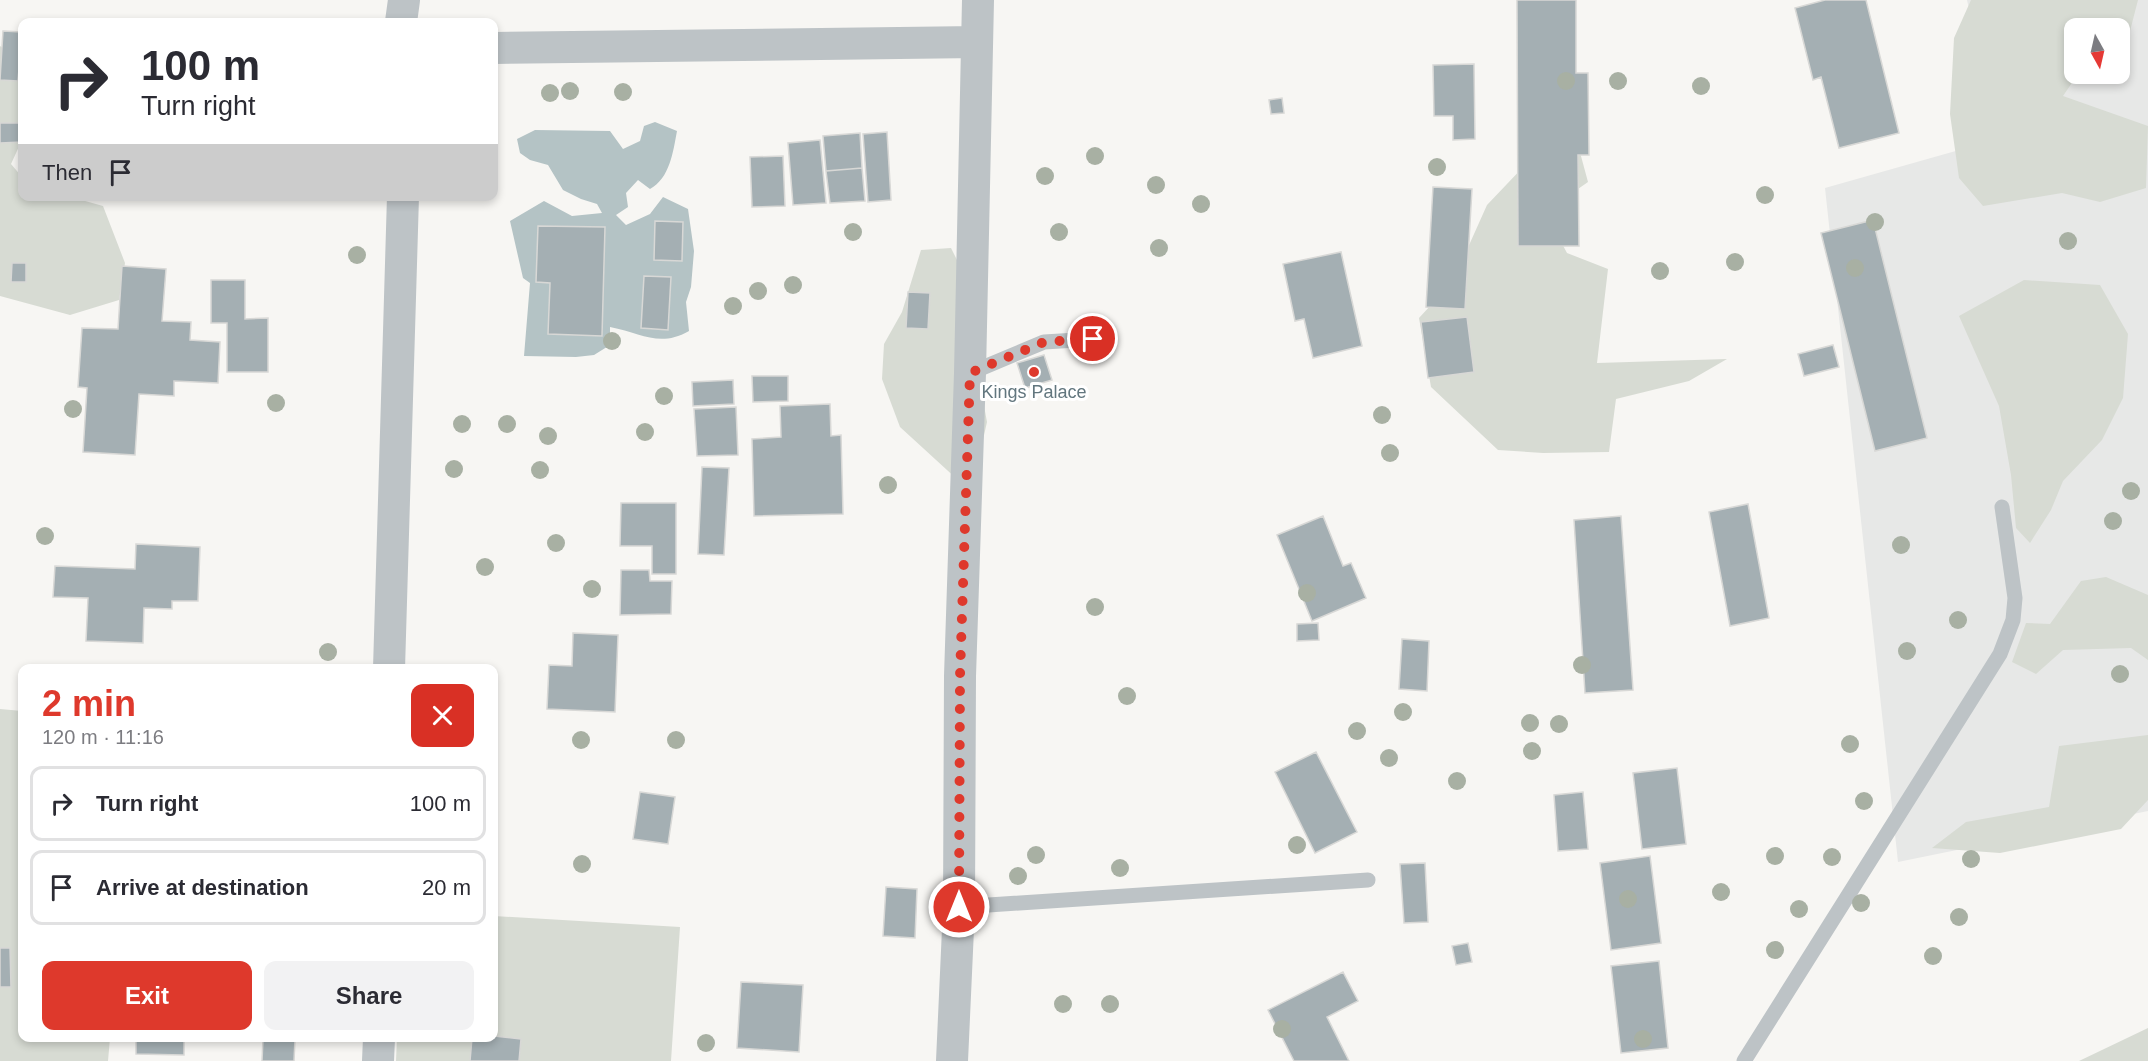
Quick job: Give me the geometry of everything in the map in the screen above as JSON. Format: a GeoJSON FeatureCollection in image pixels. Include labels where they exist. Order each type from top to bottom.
{"type":"FeatureCollection","features":[{"type":"Feature","properties":{"kind":"street"},"geometry":{"type":"LineString","coordinates":[[402,18],[404,0]]}},
{"type":"Feature","properties":{"kind":"street"},"geometry":{"type":"LineString","coordinates":[[952,1061],[959,907],[960,676],[970,373],[978,0]]}},
{"type":"Feature","properties":{"kind":"street"},"geometry":{"type":"LineString","coordinates":[[498,48],[977,42]]}},
{"type":"Feature","properties":{"kind":"street"},"geometry":{"type":"LineString","coordinates":[[389,664],[402,201]]}},
{"type":"Feature","properties":{"kind":"street"},"geometry":{"type":"LineString","coordinates":[[378,1061],[379,1042]]}},
{"type":"Feature","properties":{"kind":"lane"},"geometry":{"type":"LineString","coordinates":[[970,373],[1044,342],[1093,339]]}},
{"type":"Feature","properties":{"kind":"lane"},"geometry":{"type":"LineString","coordinates":[[1744,1061],[2000,654],[2013,620],[2015,598],[2002,507]]}},
{"type":"Feature","properties":{"kind":"lane"},"geometry":{"type":"LineString","coordinates":[[959,907],[1368,880]]}},
{"type":"Feature","properties":{"kind":"shaded area"},"geometry":{"type":"Polygon","coordinates":[[[1967,0],[2148,0],[2148,811],[1898,862],[1825,188],[1998,139],[1967,0]]]}},
{"type":"Feature","properties":{"kind":"shaded area"},"geometry":{"type":"Polygon","coordinates":[[[1971,0],[2138,0],[2130,31],[2130,18],[2064,18],[2064,84],[2071,84],[2063,96],[2148,126],[2146,188],[2100,202],[2062,193],[1983,206],[1959,178],[1950,114],[1954,38],[1971,0]]]}},
{"type":"Feature","properties":{"kind":"shaded area"},"geometry":{"type":"Polygon","coordinates":[[[0,46],[18,58],[18,149],[11,164],[18,172],[18,201],[85,201],[103,206],[125,263],[119,300],[70,315],[0,296],[0,46]]]}},
{"type":"Feature","properties":{"kind":"shaded area"},"geometry":{"type":"Polygon","coordinates":[[[655,122],[677,131],[670,164],[662,178],[650,189],[638,180],[626,193],[628,207],[616,215],[626,225],[650,214],[663,197],[688,209],[694,251],[691,287],[686,302],[689,331],[678,336],[659,339],[610,327],[610,345],[594,355],[524,356],[530,283],[523,278],[510,221],[544,201],[572,216],[602,213],[597,204],[563,190],[548,165],[530,160],[520,153],[517,139],[535,130],[610,131],[623,149],[640,141],[644,126],[655,122]]]}},
{"type":"Feature","properties":{"kind":"shaded area"},"geometry":{"type":"Polygon","coordinates":[[[1548,141],[1578,145],[1588,182],[1545,212],[1567,253],[1608,269],[1597,363],[1727,359],[1689,381],[1616,399],[1609,452],[1543,453],[1498,450],[1431,387],[1419,318],[1453,281],[1487,205],[1548,141]]]}},
{"type":"Feature","properties":{"kind":"shaded area"},"geometry":{"type":"Polygon","coordinates":[[[951,248],[974,294],[980,384],[987,422],[977,466],[959,481],[900,427],[882,379],[884,344],[902,312],[921,250],[951,248]]]}},
{"type":"Feature","properties":{"kind":"shaded area"},"geometry":{"type":"Polygon","coordinates":[[[2024,280],[2100,285],[2128,334],[2123,398],[2102,440],[2063,481],[2051,510],[2030,543],[2016,528],[2011,475],[1999,406],[1959,316],[2024,280]]]}},
{"type":"Feature","properties":{"kind":"shaded area"},"geometry":{"type":"Polygon","coordinates":[[[2106,577],[2148,595],[2148,660],[2131,648],[2063,650],[2036,674],[2012,662],[2026,623],[2050,624],[2081,581],[2106,577]]]}},
{"type":"Feature","properties":{"kind":"shaded area"},"geometry":{"type":"Polygon","coordinates":[[[0,709],[18,711],[18,1042],[110,1042],[108,1061],[0,1061],[0,709]]]}},
{"type":"Feature","properties":{"kind":"shaded area"},"geometry":{"type":"Polygon","coordinates":[[[2148,735],[2148,800],[2121,829],[2000,853],[1932,848],[1966,822],[2049,807],[2059,746],[2148,735]]]}},
{"type":"Feature","properties":{"kind":"shaded area"},"geometry":{"type":"Polygon","coordinates":[[[498,916],[680,927],[671,1061],[396,1061],[397,1042],[498,1042],[498,916]]]}},
{"type":"Feature","properties":{"kind":"shaded area"},"geometry":{"type":"Polygon","coordinates":[[[2148,1028],[2148,1061],[2079,1061],[2148,1028]]]}},
{"type":"Feature","properties":{"kind":"building"},"geometry":{"type":"Polygon","coordinates":[[[1517,0],[1576,0],[1576,73],[1588,73],[1589,155],[1578,155],[1579,246],[1518,246],[1517,0]]]}},
{"type":"Feature","properties":{"kind":"building"},"geometry":{"type":"Polygon","coordinates":[[[1825,0],[1866,0],[1899,133],[1839,148],[1821,77],[1813,80],[1795,8],[1825,0]]]}},
{"type":"Feature","properties":{"kind":"building"},"geometry":{"type":"Polygon","coordinates":[[[3,31],[18,32],[18,81],[0,80],[3,31]]]}},
{"type":"Feature","properties":{"kind":"building"},"geometry":{"type":"Polygon","coordinates":[[[1474,64],[1475,139],[1453,140],[1453,116],[1434,116],[1433,65],[1474,64]]]}},
{"type":"Feature","properties":{"kind":"building"},"geometry":{"type":"Polygon","coordinates":[[[1282,98],[1284,113],[1271,114],[1269,100],[1282,98]]]}},
{"type":"Feature","properties":{"kind":"building"},"geometry":{"type":"Polygon","coordinates":[[[0,123],[18,123],[18,142],[0,143],[0,123]]]}},
{"type":"Feature","properties":{"kind":"building"},"geometry":{"type":"Polygon","coordinates":[[[887,132],[891,200],[868,202],[863,134],[887,132]]]}},
{"type":"Feature","properties":{"kind":"building"},"geometry":{"type":"Polygon","coordinates":[[[860,133],[862,168],[826,171],[823,136],[860,133]]]}},
{"type":"Feature","properties":{"kind":"building"},"geometry":{"type":"Polygon","coordinates":[[[820,140],[826,203],[793,205],[788,143],[820,140]]]}},
{"type":"Feature","properties":{"kind":"building"},"geometry":{"type":"Polygon","coordinates":[[[783,156],[785,206],[752,207],[750,157],[783,156]]]}},
{"type":"Feature","properties":{"kind":"building"},"geometry":{"type":"Polygon","coordinates":[[[862,168],[865,201],[830,203],[826,171],[862,168]]]}},
{"type":"Feature","properties":{"kind":"building"},"geometry":{"type":"Polygon","coordinates":[[[1433,187],[1472,189],[1465,309],[1426,307],[1433,187]]]}},
{"type":"Feature","properties":{"kind":"building"},"geometry":{"type":"Polygon","coordinates":[[[1873,220],[1927,438],[1875,451],[1821,233],[1873,220]]]}},
{"type":"Feature","properties":{"kind":"building"},"geometry":{"type":"Polygon","coordinates":[[[655,221],[683,222],[682,261],[654,260],[655,221]]]}},
{"type":"Feature","properties":{"kind":"building"},"geometry":{"type":"Polygon","coordinates":[[[538,226],[605,227],[602,336],[548,334],[550,283],[536,282],[538,226]]]}},
{"type":"Feature","properties":{"kind":"building"},"geometry":{"type":"Polygon","coordinates":[[[1341,252],[1362,346],[1313,358],[1304,319],[1295,321],[1283,264],[1341,252]]]}},
{"type":"Feature","properties":{"kind":"building"},"geometry":{"type":"Polygon","coordinates":[[[12,263],[26,263],[26,282],[11,282],[12,263]]]}},
{"type":"Feature","properties":{"kind":"building"},"geometry":{"type":"Polygon","coordinates":[[[122,266],[166,269],[162,321],[191,322],[190,340],[220,342],[218,383],[174,381],[174,396],[139,394],[135,455],[83,452],[87,388],[78,387],[82,328],[118,329],[122,266]]]}},
{"type":"Feature","properties":{"kind":"building"},"geometry":{"type":"Polygon","coordinates":[[[644,276],[671,277],[668,330],[641,328],[644,276]]]}},
{"type":"Feature","properties":{"kind":"building"},"geometry":{"type":"Polygon","coordinates":[[[211,280],[245,280],[245,319],[268,318],[268,372],[227,372],[227,323],[211,323],[211,280]]]}},
{"type":"Feature","properties":{"kind":"building"},"geometry":{"type":"Polygon","coordinates":[[[908,292],[930,293],[928,329],[906,328],[908,292]]]}},
{"type":"Feature","properties":{"kind":"building"},"geometry":{"type":"Polygon","coordinates":[[[1467,317],[1474,372],[1428,378],[1421,322],[1467,317]]]}},
{"type":"Feature","properties":{"kind":"building"},"geometry":{"type":"Polygon","coordinates":[[[1833,345],[1839,367],[1804,376],[1798,354],[1833,345]]]}},
{"type":"Feature","properties":{"kind":"building","name":"Kings Palace"},"geometry":{"type":"Polygon","coordinates":[[[1044,355],[1052,380],[1025,388],[1017,363],[1044,355]]]}},
{"type":"Feature","properties":{"kind":"building"},"geometry":{"type":"Polygon","coordinates":[[[752,376],[788,376],[788,401],[753,402],[752,376]]]}},
{"type":"Feature","properties":{"kind":"building"},"geometry":{"type":"Polygon","coordinates":[[[733,380],[734,404],[693,406],[692,382],[733,380]]]}},
{"type":"Feature","properties":{"kind":"building"},"geometry":{"type":"Polygon","coordinates":[[[830,404],[831,436],[841,435],[843,514],[754,516],[752,439],[781,437],[780,406],[830,404]]]}},
{"type":"Feature","properties":{"kind":"building"},"geometry":{"type":"Polygon","coordinates":[[[736,407],[738,455],[697,456],[694,409],[736,407]]]}},
{"type":"Feature","properties":{"kind":"building"},"geometry":{"type":"Polygon","coordinates":[[[702,467],[729,468],[724,555],[698,554],[702,467]]]}},
{"type":"Feature","properties":{"kind":"building"},"geometry":{"type":"Polygon","coordinates":[[[621,503],[676,503],[676,574],[652,574],[652,546],[620,546],[621,503]]]}},
{"type":"Feature","properties":{"kind":"building"},"geometry":{"type":"Polygon","coordinates":[[[1748,504],[1769,618],[1730,626],[1709,512],[1748,504]]]}},
{"type":"Feature","properties":{"kind":"building"},"geometry":{"type":"Polygon","coordinates":[[[1323,516],[1343,566],[1351,563],[1366,598],[1312,621],[1277,535],[1323,516]]]}},
{"type":"Feature","properties":{"kind":"building"},"geometry":{"type":"Polygon","coordinates":[[[1621,516],[1633,690],[1585,693],[1574,520],[1621,516]]]}},
{"type":"Feature","properties":{"kind":"building"},"geometry":{"type":"Polygon","coordinates":[[[136,544],[200,547],[198,601],[172,601],[172,609],[144,608],[143,643],[86,641],[88,598],[53,597],[55,566],[135,569],[136,544]]]}},
{"type":"Feature","properties":{"kind":"building"},"geometry":{"type":"Polygon","coordinates":[[[621,570],[649,570],[650,581],[672,581],[671,614],[620,615],[621,570]]]}},
{"type":"Feature","properties":{"kind":"building"},"geometry":{"type":"Polygon","coordinates":[[[1318,623],[1319,640],[1297,641],[1297,624],[1318,623]]]}},
{"type":"Feature","properties":{"kind":"building"},"geometry":{"type":"Polygon","coordinates":[[[573,633],[618,635],[615,712],[547,709],[549,665],[572,666],[573,633]]]}},
{"type":"Feature","properties":{"kind":"building"},"geometry":{"type":"Polygon","coordinates":[[[1402,639],[1429,641],[1427,691],[1399,689],[1402,639]]]}},
{"type":"Feature","properties":{"kind":"building"},"geometry":{"type":"Polygon","coordinates":[[[1316,752],[1357,832],[1315,853],[1275,772],[1316,752]]]}},
{"type":"Feature","properties":{"kind":"building"},"geometry":{"type":"Polygon","coordinates":[[[1677,768],[1686,844],[1642,849],[1633,773],[1677,768]]]}},
{"type":"Feature","properties":{"kind":"building"},"geometry":{"type":"Polygon","coordinates":[[[640,792],[675,797],[668,844],[633,839],[640,792]]]}},
{"type":"Feature","properties":{"kind":"building"},"geometry":{"type":"Polygon","coordinates":[[[1583,792],[1588,849],[1558,851],[1554,795],[1583,792]]]}},
{"type":"Feature","properties":{"kind":"building"},"geometry":{"type":"Polygon","coordinates":[[[1650,856],[1661,943],[1611,950],[1600,863],[1650,856]]]}},
{"type":"Feature","properties":{"kind":"building"},"geometry":{"type":"Polygon","coordinates":[[[1425,863],[1428,922],[1404,923],[1400,864],[1425,863]]]}},
{"type":"Feature","properties":{"kind":"building"},"geometry":{"type":"Polygon","coordinates":[[[886,887],[917,889],[915,938],[883,936],[886,887]]]}},
{"type":"Feature","properties":{"kind":"building"},"geometry":{"type":"Polygon","coordinates":[[[1468,943],[1472,962],[1456,965],[1452,946],[1468,943]]]}},
{"type":"Feature","properties":{"kind":"building"},"geometry":{"type":"Polygon","coordinates":[[[0,948],[10,948],[11,987],[0,987],[0,948]]]}},
{"type":"Feature","properties":{"kind":"building"},"geometry":{"type":"Polygon","coordinates":[[[1659,961],[1668,1048],[1621,1053],[1611,966],[1659,961]]]}},
{"type":"Feature","properties":{"kind":"building"},"geometry":{"type":"Polygon","coordinates":[[[1343,972],[1358,1001],[1327,1017],[1349,1061],[1294,1061],[1268,1010],[1343,972]]]}},
{"type":"Feature","properties":{"kind":"building"},"geometry":{"type":"Polygon","coordinates":[[[741,982],[803,985],[799,1052],[737,1048],[741,982]]]}},
{"type":"Feature","properties":{"kind":"building"},"geometry":{"type":"Polygon","coordinates":[[[498,1036],[521,1039],[519,1061],[470,1061],[472,1042],[498,1042],[498,1036]]]}},
{"type":"Feature","properties":{"kind":"building"},"geometry":{"type":"Polygon","coordinates":[[[136,1042],[184,1042],[184,1055],[136,1054],[136,1042]]]}},
{"type":"Feature","properties":{"kind":"building"},"geometry":{"type":"Polygon","coordinates":[[[263,1042],[295,1042],[294,1061],[262,1061],[263,1042]]]}},
{"type":"Feature","properties":{"kind":"place","name":"Kings Palace"},"geometry":{"type":"Point","coordinates":[1034,372]}},
{"type":"Feature","properties":{"kind":"route"},"geometry":{"type":"LineString","coordinates":[[959,907],[960,676],[970,373],[1044,342],[1093,339]]}}]}
